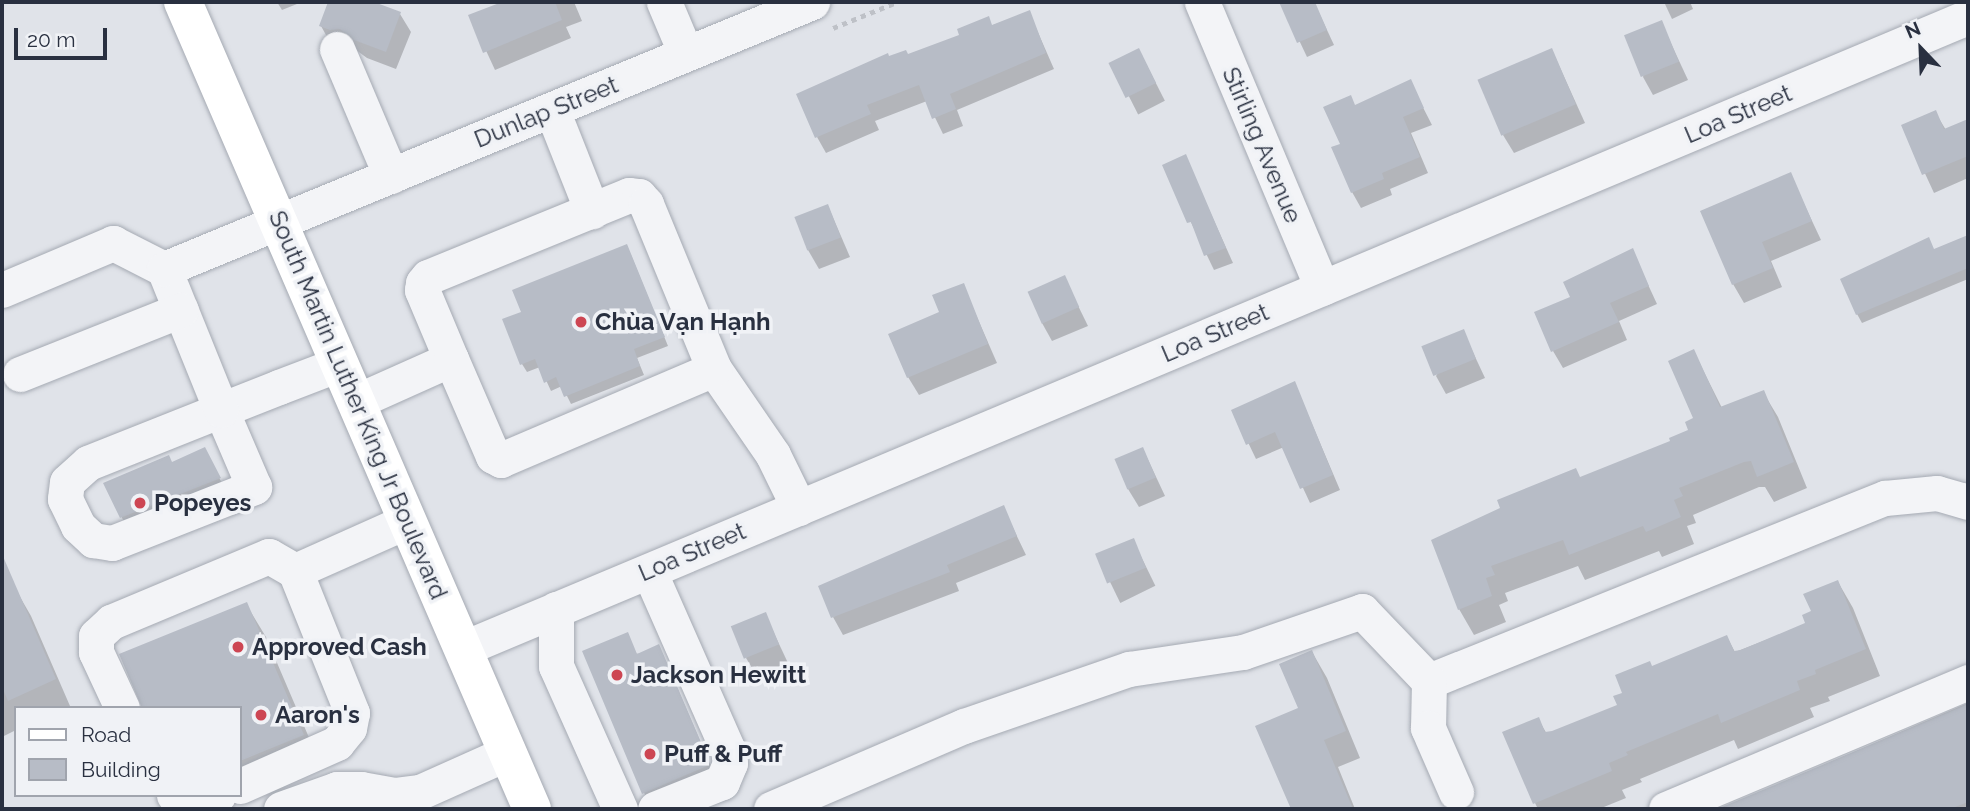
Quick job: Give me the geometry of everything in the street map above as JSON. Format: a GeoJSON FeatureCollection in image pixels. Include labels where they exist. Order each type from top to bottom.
{"type":"FeatureCollection","features":[{"type":"Feature","properties":{"kind":"main road","name":"South Martin Luther King Jr Boulevard"},"geometry":{"type":"LineString","coordinates":[[183,2],[280,222],[405,522],[507,752],[524,807]]}},
{"type":"Feature","properties":{"kind":"street"},"geometry":{"type":"LineString","coordinates":[[663,2],[687,54]]}},
{"type":"Feature","properties":{"kind":"street","name":"Dunlap Street"},"geometry":{"type":"LineString","coordinates":[[164,269],[687,54],[752,13],[812,2]]}},
{"type":"Feature","properties":{"kind":"street","name":"Stirling Avenue"},"geometry":{"type":"LineString","coordinates":[[1202,2],[1322,288]]}},
{"type":"Feature","properties":{"kind":"street","name":"Loa Street"},"geometry":{"type":"LineString","coordinates":[[462,649],[1968,17]]}},
{"type":"Feature","properties":{"kind":"street"},"geometry":{"type":"LineString","coordinates":[[337,49],[391,176]]}},
{"type":"Feature","properties":{"kind":"street"},"geometry":{"type":"LineString","coordinates":[[552,110],[592,211]]}},
{"type":"Feature","properties":{"kind":"street"},"geometry":{"type":"LineString","coordinates":[[713,369],[501,460],[493,456],[422,290],[423,283],[428,277],[629,195],[639,196],[646,204],[713,369],[774,455],[799,508]]}},
{"type":"Feature","properties":{"kind":"street"},"geometry":{"type":"LineString","coordinates":[[2,290],[113,243],[164,269],[221,410],[254,486],[111,543],[93,540],[78,526],[65,499],[67,482],[88,463],[221,410],[340,364]]}},
{"type":"Feature","properties":{"kind":"street"},"geometry":{"type":"LineString","coordinates":[[20,374],[181,310]]}},
{"type":"Feature","properties":{"kind":"street"},"geometry":{"type":"LineString","coordinates":[[355,402],[451,359]]}},
{"type":"Feature","properties":{"kind":"street"},"geometry":{"type":"LineString","coordinates":[[1429,681],[1885,498],[1937,493],[1968,502]]}},
{"type":"Feature","properties":{"kind":"street"},"geometry":{"type":"LineString","coordinates":[[295,571],[405,522]]}},
{"type":"Feature","properties":{"kind":"street"},"geometry":{"type":"LineString","coordinates":[[121,706],[96,652],[96,636],[111,622],[269,556],[295,571],[352,713],[349,729],[337,743],[242,785]]}},
{"type":"Feature","properties":{"kind":"street"},"geometry":{"type":"LineString","coordinates":[[649,571],[728,750],[730,763],[722,782],[655,809]]}},
{"type":"Feature","properties":{"kind":"street"},"geometry":{"type":"LineString","coordinates":[[556,609],[556,666],[620,809]]}},
{"type":"Feature","properties":{"kind":"street"},"geometry":{"type":"LineString","coordinates":[[771,809],[964,726],[1129,669],[1243,652],[1362,611],[1429,681],[1428,728],[1456,792]]}},
{"type":"Feature","properties":{"kind":"street"},"geometry":{"type":"LineString","coordinates":[[1666,809],[1968,682]]}},
{"type":"Feature","properties":{"kind":"street"},"geometry":{"type":"LineString","coordinates":[[281,809],[337,789],[389,801],[420,792],[507,752]]}},
{"type":"Feature","properties":{"kind":"street"},"geometry":{"type":"LineString","coordinates":[[181,797],[201,803],[214,797]]}},
{"type":"Feature","properties":{"kind":"building"},"geometry":{"type":"Polygon","coordinates":[[[328,2],[374,2],[401,12],[386,52],[354,40],[340,29],[330,30],[319,26],[328,2]]]}},
{"type":"Feature","properties":{"kind":"building"},"geometry":{"type":"Polygon","coordinates":[[[502,2],[555,2],[562,20],[483,53],[468,15],[502,2]]]}},
{"type":"Feature","properties":{"kind":"building"},"geometry":{"type":"Polygon","coordinates":[[[1279,2],[1315,2],[1327,30],[1297,43],[1279,2]]]}},
{"type":"Feature","properties":{"kind":"building"},"geometry":{"type":"Polygon","coordinates":[[[1030,10],[1046,53],[950,94],[956,109],[932,119],[919,85],[867,105],[871,114],[815,138],[796,94],[888,53],[889,56],[906,50],[908,54],[959,35],[957,29],[989,16],[992,25],[1030,10]]]}},
{"type":"Feature","properties":{"kind":"building"},"geometry":{"type":"Polygon","coordinates":[[[1662,20],[1679,62],[1641,77],[1624,35],[1662,20]]]}},
{"type":"Feature","properties":{"kind":"building"},"geometry":{"type":"Polygon","coordinates":[[[1139,48],[1156,83],[1126,98],[1108,63],[1139,48]]]}},
{"type":"Feature","properties":{"kind":"building"},"geometry":{"type":"Polygon","coordinates":[[[1552,48],[1576,104],[1501,136],[1477,80],[1552,48]]]}},
{"type":"Feature","properties":{"kind":"building"},"geometry":{"type":"Polygon","coordinates":[[[1411,79],[1424,108],[1403,117],[1420,157],[1382,173],[1384,179],[1351,193],[1331,147],[1340,144],[1323,107],[1351,95],[1355,105],[1411,79]]]}},
{"type":"Feature","properties":{"kind":"building"},"geometry":{"type":"Polygon","coordinates":[[[1936,110],[1944,129],[1968,119],[1968,156],[1922,175],[1901,125],[1936,110]]]}},
{"type":"Feature","properties":{"kind":"building"},"geometry":{"type":"Polygon","coordinates":[[[1186,154],[1226,248],[1204,256],[1191,222],[1187,223],[1162,165],[1186,154]]]}},
{"type":"Feature","properties":{"kind":"building"},"geometry":{"type":"Polygon","coordinates":[[[1791,172],[1812,221],[1762,242],[1773,268],[1732,285],[1700,211],[1791,172]]]}},
{"type":"Feature","properties":{"kind":"building"},"geometry":{"type":"Polygon","coordinates":[[[828,204],[841,238],[807,251],[794,217],[828,204]]]}},
{"type":"Feature","properties":{"kind":"building"},"geometry":{"type":"Polygon","coordinates":[[[1968,235],[1968,268],[1856,315],[1840,279],[1929,237],[1934,249],[1968,235]]]}},
{"type":"Feature","properties":{"kind":"building","name":"Chùa Vạn Hạnh"},"geometry":{"type":"Polygon","coordinates":[[[627,244],[665,337],[634,349],[640,366],[564,397],[556,377],[544,383],[535,359],[520,365],[502,319],[521,312],[512,290],[627,244]]]}},
{"type":"Feature","properties":{"kind":"building"},"geometry":{"type":"Polygon","coordinates":[[[1633,248],[1649,286],[1610,303],[1619,322],[1551,352],[1534,312],[1570,297],[1563,282],[1633,248]]]}},
{"type":"Feature","properties":{"kind":"building"},"geometry":{"type":"Polygon","coordinates":[[[1065,275],[1079,307],[1042,324],[1028,292],[1065,275]]]}},
{"type":"Feature","properties":{"kind":"building"},"geometry":{"type":"Polygon","coordinates":[[[964,283],[988,344],[907,378],[888,334],[939,312],[932,295],[964,283]]]}},
{"type":"Feature","properties":{"kind":"building"},"geometry":{"type":"Polygon","coordinates":[[[1464,329],[1476,359],[1433,376],[1421,346],[1464,329]]]}},
{"type":"Feature","properties":{"kind":"building"},"geometry":{"type":"Polygon","coordinates":[[[1694,349],[1720,407],[1764,390],[1794,462],[1757,477],[1751,461],[1744,462],[1679,488],[1683,496],[1674,500],[1681,517],[1646,532],[1643,526],[1569,555],[1563,540],[1491,566],[1495,575],[1486,578],[1492,596],[1458,610],[1431,540],[1500,508],[1497,500],[1576,468],[1580,477],[1670,441],[1669,438],[1688,430],[1685,422],[1693,418],[1668,361],[1694,349]]]}},
{"type":"Feature","properties":{"kind":"building"},"geometry":{"type":"Polygon","coordinates":[[[1295,381],[1333,475],[1300,489],[1275,432],[1246,445],[1231,410],[1295,381]]]}},
{"type":"Feature","properties":{"kind":"building","name":"Popeyes"},"geometry":{"type":"Polygon","coordinates":[[[205,447],[221,478],[120,518],[103,483],[169,455],[172,462],[205,447]]]}},
{"type":"Feature","properties":{"kind":"building"},"geometry":{"type":"Polygon","coordinates":[[[1143,447],[1156,477],[1127,489],[1114,459],[1143,447]]]}},
{"type":"Feature","properties":{"kind":"building"},"geometry":{"type":"Polygon","coordinates":[[[1004,505],[1017,536],[947,565],[950,572],[831,618],[818,586],[1004,505]]]}},
{"type":"Feature","properties":{"kind":"building"},"geometry":{"type":"Polygon","coordinates":[[[1134,538],[1146,568],[1107,583],[1095,554],[1134,538]]]}},
{"type":"Feature","properties":{"kind":"building"},"geometry":{"type":"Polygon","coordinates":[[[2,554],[56,679],[8,701],[2,687],[2,554]]]}},
{"type":"Feature","properties":{"kind":"building"},"geometry":{"type":"Polygon","coordinates":[[[1838,580],[1866,649],[1815,670],[1816,674],[1797,681],[1800,690],[1721,723],[1718,714],[1626,752],[1628,755],[1609,763],[1612,771],[1533,804],[1502,732],[1539,717],[1545,732],[1552,731],[1617,705],[1613,696],[1622,693],[1615,675],[1650,661],[1652,666],[1727,635],[1734,651],[1741,650],[1805,623],[1802,615],[1811,611],[1803,594],[1838,580]]]}},
{"type":"Feature","properties":{"kind":"building"},"geometry":{"type":"Polygon","coordinates":[[[247,602],[304,735],[242,760],[242,706],[141,706],[119,654],[247,602]]]}},
{"type":"Feature","properties":{"kind":"building"},"geometry":{"type":"Polygon","coordinates":[[[766,612],[779,644],[744,659],[731,626],[766,612]]]}},
{"type":"Feature","properties":{"kind":"building"},"geometry":{"type":"Polygon","coordinates":[[[628,632],[637,654],[659,644],[709,761],[707,766],[642,794],[582,651],[628,632]]]}},
{"type":"Feature","properties":{"kind":"building"},"geometry":{"type":"Polygon","coordinates":[[[1312,650],[1346,731],[1324,740],[1353,809],[1291,809],[1255,726],[1298,708],[1279,664],[1312,650]]]}},
{"type":"Feature","properties":{"kind":"building"},"geometry":{"type":"Polygon","coordinates":[[[1968,704],[1968,802],[1950,809],[1717,809],[1968,704]]]}},
{"type":"Feature","properties":{"kind":"place","name":"Chùa Vạn Hạnh"},"geometry":{"type":"Point","coordinates":[581,322]}},
{"type":"Feature","properties":{"kind":"place","name":"Popeyes"},"geometry":{"type":"Point","coordinates":[140,503]}},
{"type":"Feature","properties":{"kind":"place","name":"Approved Cash"},"geometry":{"type":"Point","coordinates":[238,647]}},
{"type":"Feature","properties":{"kind":"place","name":"Jackson Hewitt"},"geometry":{"type":"Point","coordinates":[617,675]}},
{"type":"Feature","properties":{"kind":"place","name":"Aaron's"},"geometry":{"type":"Point","coordinates":[261,715]}},
{"type":"Feature","properties":{"kind":"place","name":"Puff & Puff"},"geometry":{"type":"Point","coordinates":[650,754]}}]}
